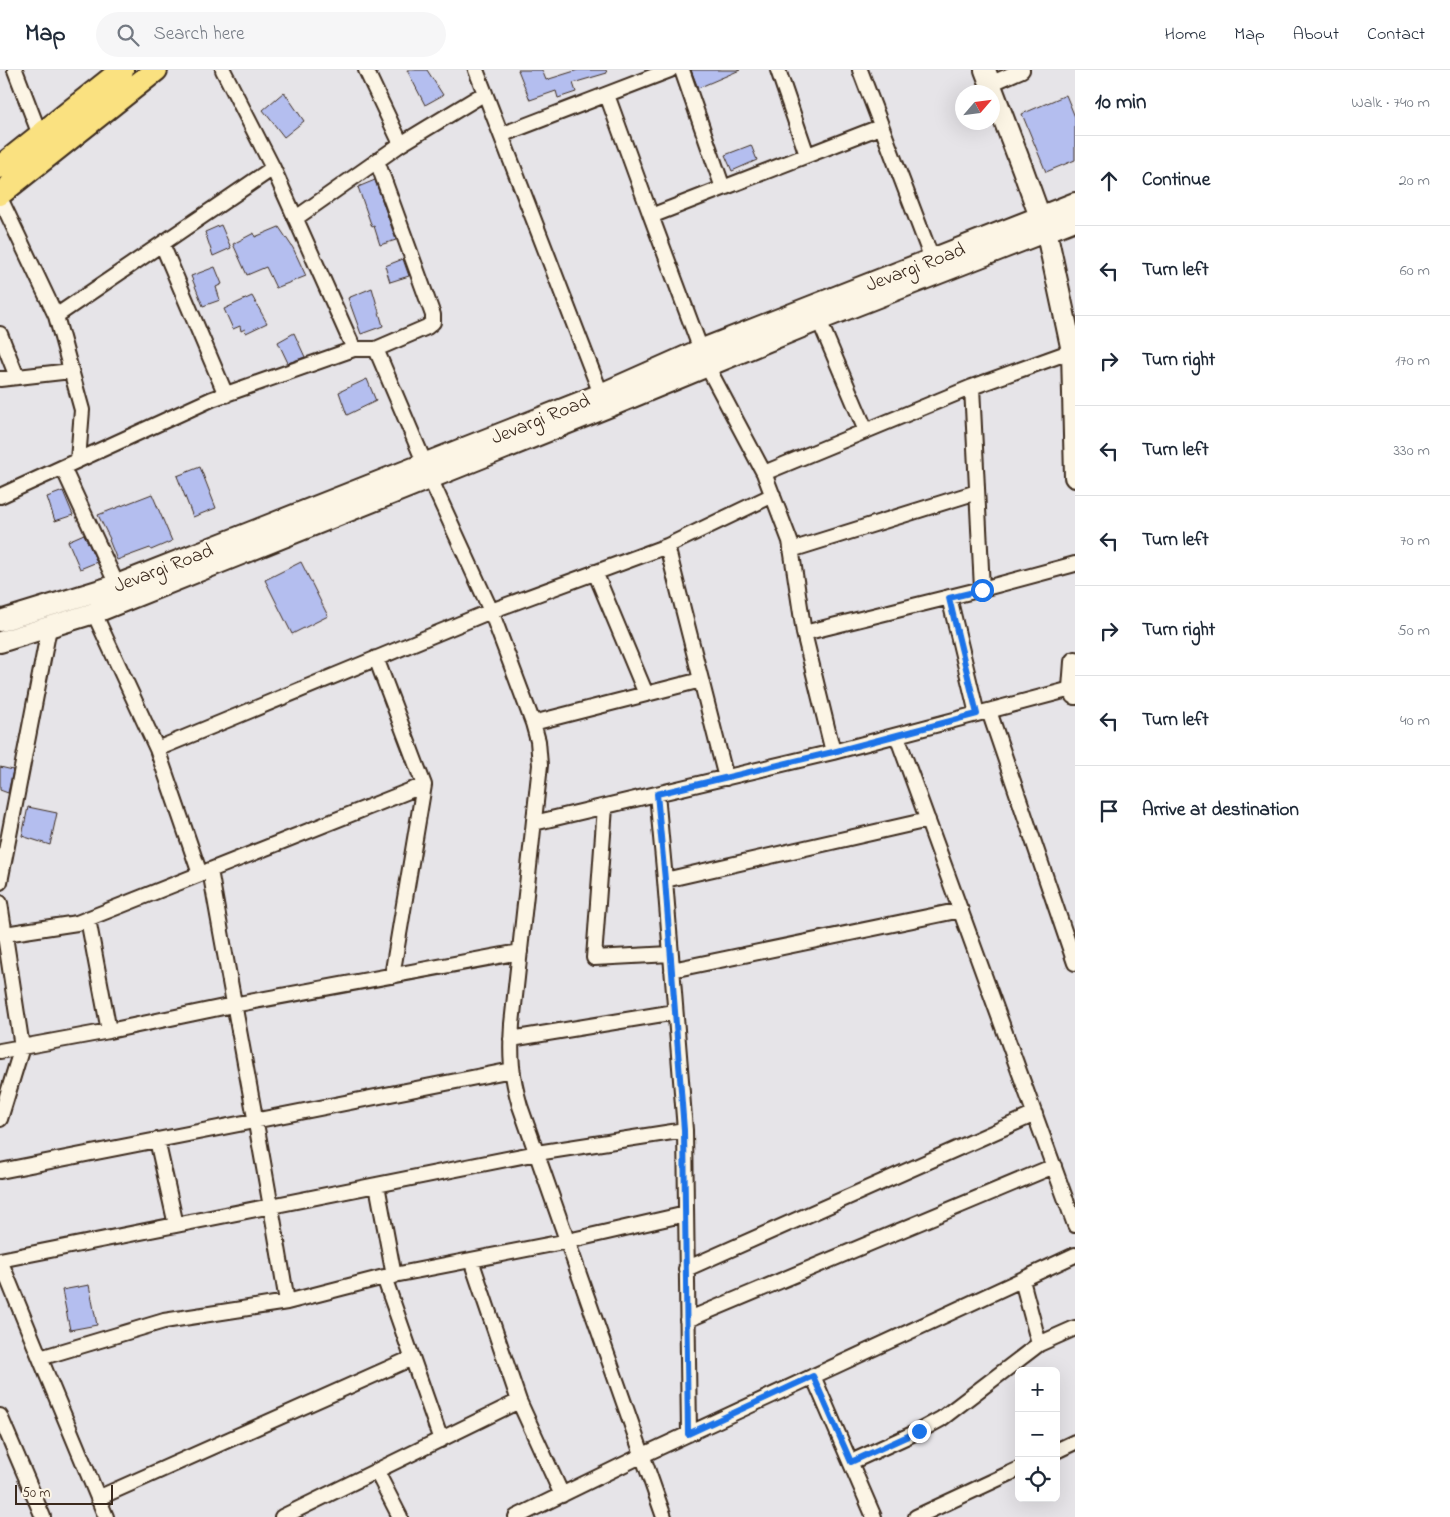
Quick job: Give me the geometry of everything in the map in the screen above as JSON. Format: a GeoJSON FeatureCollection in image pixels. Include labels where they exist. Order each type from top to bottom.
{"type":"FeatureCollection","features":[{"type":"Feature","properties":{"kind":"main road"},"geometry":{"type":"LineString","coordinates":[[0,166],[122,70]]}},
{"type":"Feature","properties":{"kind":"main road"},"geometry":{"type":"LineString","coordinates":[[0,194],[156,70]]}},
{"type":"Feature","properties":{"kind":"main road"},"geometry":{"type":"LineString","coordinates":[[988,77],[1043,224],[1072,351],[1075,477]]}},
{"type":"Feature","properties":{"kind":"main road","name":"Jevargi Road"},"geometry":{"type":"LineString","coordinates":[[0,621],[118,585],[427,471],[601,394],[704,358],[932,259],[1043,224],[1075,202]]}},
{"type":"Feature","properties":{"kind":"main road"},"geometry":{"type":"LineString","coordinates":[[0,642],[94,613],[427,471],[618,403],[704,358],[819,320],[1043,224],[1075,220]]}},
{"type":"Feature","properties":{"kind":"main road"},"geometry":{"type":"LineString","coordinates":[[1074,690],[1075,662]]}},
{"type":"Feature","properties":{"kind":"street"},"geometry":{"type":"LineString","coordinates":[[14,70],[40,134]]}},
{"type":"Feature","properties":{"kind":"street"},"geometry":{"type":"LineString","coordinates":[[223,70],[273,168],[354,349]]}},
{"type":"Feature","properties":{"kind":"street"},"geometry":{"type":"LineString","coordinates":[[366,70],[401,144]]}},
{"type":"Feature","properties":{"kind":"street"},"geometry":{"type":"LineString","coordinates":[[476,70],[601,394]]}},
{"type":"Feature","properties":{"kind":"street"},"geometry":{"type":"LineString","coordinates":[[502,136],[670,70]]}},
{"type":"Feature","properties":{"kind":"street"},"geometry":{"type":"LineString","coordinates":[[682,70],[723,188]]}},
{"type":"Feature","properties":{"kind":"street"},"geometry":{"type":"LineString","coordinates":[[778,70],[807,155]]}},
{"type":"Feature","properties":{"kind":"street"},"geometry":{"type":"LineString","coordinates":[[860,70],[880,127],[932,259]]}},
{"type":"Feature","properties":{"kind":"street"},"geometry":{"type":"LineString","coordinates":[[988,77],[1022,70]]}},
{"type":"Feature","properties":{"kind":"street"},"geometry":{"type":"LineString","coordinates":[[296,218],[401,144],[485,93]]}},
{"type":"Feature","properties":{"kind":"street"},"geometry":{"type":"LineString","coordinates":[[607,95],[704,358],[764,473],[790,541],[804,633],[833,752]]}},
{"type":"Feature","properties":{"kind":"street"},"geometry":{"type":"LineString","coordinates":[[651,216],[880,127]]}},
{"type":"Feature","properties":{"kind":"street"},"geometry":{"type":"LineString","coordinates":[[0,496],[212,399],[354,349],[376,349],[427,327],[433,322],[434,314],[376,161]]}},
{"type":"Feature","properties":{"kind":"street"},"geometry":{"type":"LineString","coordinates":[[56,316],[273,168]]}},
{"type":"Feature","properties":{"kind":"street"},"geometry":{"type":"LineString","coordinates":[[0,198],[56,316],[82,410],[78,460]]}},
{"type":"Feature","properties":{"kind":"street"},"geometry":{"type":"LineString","coordinates":[[162,244],[226,395]]}},
{"type":"Feature","properties":{"kind":"street"},"geometry":{"type":"LineString","coordinates":[[819,320],[866,431]]}},
{"type":"Feature","properties":{"kind":"street"},"geometry":{"type":"LineString","coordinates":[[0,334],[17,377]]}},
{"type":"Feature","properties":{"kind":"street"},"geometry":{"type":"LineString","coordinates":[[376,349],[427,471],[491,611],[538,741],[540,765],[511,1039],[513,1082],[664,1517]]}},
{"type":"Feature","properties":{"kind":"street"},"geometry":{"type":"LineString","coordinates":[[764,473],[972,387],[1072,351]]}},
{"type":"Feature","properties":{"kind":"street"},"geometry":{"type":"LineString","coordinates":[[0,379],[71,371]]}},
{"type":"Feature","properties":{"kind":"street"},"geometry":{"type":"LineString","coordinates":[[972,387],[982,590]]}},
{"type":"Feature","properties":{"kind":"street"},"geometry":{"type":"LineString","coordinates":[[63,468],[118,585]]}},
{"type":"Feature","properties":{"kind":"street"},"geometry":{"type":"LineString","coordinates":[[791,550],[977,492]]}},
{"type":"Feature","properties":{"kind":"street"},"geometry":{"type":"LineString","coordinates":[[157,749],[491,611],[667,546],[773,495]]}},
{"type":"Feature","properties":{"kind":"street"},"geometry":{"type":"LineString","coordinates":[[667,546],[726,778]]}},
{"type":"Feature","properties":{"kind":"street"},"geometry":{"type":"LineString","coordinates":[[804,633],[982,590],[1075,564]]}},
{"type":"Feature","properties":{"kind":"street"},"geometry":{"type":"LineString","coordinates":[[595,572],[646,694]]}},
{"type":"Feature","properties":{"kind":"street"},"geometry":{"type":"LineString","coordinates":[[949,598],[983,712],[1075,963]]}},
{"type":"Feature","properties":{"kind":"street"},"geometry":{"type":"LineString","coordinates":[[94,613],[157,749],[205,872],[256,1121],[287,1302]]}},
{"type":"Feature","properties":{"kind":"street"},"geometry":{"type":"LineString","coordinates":[[0,882],[49,628]]}},
{"type":"Feature","properties":{"kind":"street"},"geometry":{"type":"LineString","coordinates":[[376,658],[424,784],[392,976]]}},
{"type":"Feature","properties":{"kind":"street"},"geometry":{"type":"LineString","coordinates":[[533,723],[701,680]]}},
{"type":"Feature","properties":{"kind":"street"},"geometry":{"type":"LineString","coordinates":[[534,823],[833,752],[1074,690]]}},
{"type":"Feature","properties":{"kind":"street"},"geometry":{"type":"LineString","coordinates":[[897,736],[1075,1225]]}},
{"type":"Feature","properties":{"kind":"street"},"geometry":{"type":"LineString","coordinates":[[5,934],[77,923],[424,784]]}},
{"type":"Feature","properties":{"kind":"street"},"geometry":{"type":"LineString","coordinates":[[657,794],[684,1130],[688,1434]]}},
{"type":"Feature","properties":{"kind":"street"},"geometry":{"type":"LineString","coordinates":[[605,806],[594,958],[671,954]]}},
{"type":"Feature","properties":{"kind":"street"},"geometry":{"type":"LineString","coordinates":[[665,880],[928,820]]}},
{"type":"Feature","properties":{"kind":"street"},"geometry":{"type":"LineString","coordinates":[[0,903],[22,1047],[0,1119]]}},
{"type":"Feature","properties":{"kind":"street"},"geometry":{"type":"LineString","coordinates":[[672,970],[961,910]]}},
{"type":"Feature","properties":{"kind":"street"},"geometry":{"type":"LineString","coordinates":[[88,919],[108,1031]]}},
{"type":"Feature","properties":{"kind":"street"},"geometry":{"type":"LineString","coordinates":[[0,1051],[233,1005],[520,952]]}},
{"type":"Feature","properties":{"kind":"street"},"geometry":{"type":"LineString","coordinates":[[511,1039],[675,1012]]}},
{"type":"Feature","properties":{"kind":"street"},"geometry":{"type":"LineString","coordinates":[[0,1172],[512,1070]]}},
{"type":"Feature","properties":{"kind":"street"},"geometry":{"type":"LineString","coordinates":[[686,1269],[1035,1114]]}},
{"type":"Feature","properties":{"kind":"street"},"geometry":{"type":"LineString","coordinates":[[106,1517],[0,1260],[537,1153],[684,1130]]}},
{"type":"Feature","properties":{"kind":"street"},"geometry":{"type":"LineString","coordinates":[[158,1140],[176,1225]]}},
{"type":"Feature","properties":{"kind":"street"},"geometry":{"type":"LineString","coordinates":[[687,1320],[1054,1166]]}},
{"type":"Feature","properties":{"kind":"street"},"geometry":{"type":"LineString","coordinates":[[376,1185],[389,1276],[412,1358],[441,1440]]}},
{"type":"Feature","properties":{"kind":"street"},"geometry":{"type":"LineString","coordinates":[[40,1358],[164,1321],[287,1302],[389,1276],[568,1241],[686,1214]]}},
{"type":"Feature","properties":{"kind":"street"},"geometry":{"type":"LineString","coordinates":[[516,1517],[643,1455],[1075,1255]]}},
{"type":"Feature","properties":{"kind":"street"},"geometry":{"type":"LineString","coordinates":[[471,1260],[519,1401],[562,1495]]}},
{"type":"Feature","properties":{"kind":"street"},"geometry":{"type":"LineString","coordinates":[[1022,1280],[1039,1344]]}},
{"type":"Feature","properties":{"kind":"street"},"geometry":{"type":"LineString","coordinates":[[851,1462],[931,1425],[950,1413],[982,1386],[1039,1344],[1075,1328]]}},
{"type":"Feature","properties":{"kind":"street"},"geometry":{"type":"LineString","coordinates":[[98,1498],[412,1358]]}},
{"type":"Feature","properties":{"kind":"street"},"geometry":{"type":"LineString","coordinates":[[813,1376],[851,1462],[870,1515]]}},
{"type":"Feature","properties":{"kind":"street"},"geometry":{"type":"LineString","coordinates":[[282,1517],[309,1511],[377,1472],[519,1401]]}},
{"type":"Feature","properties":{"kind":"street"},"geometry":{"type":"LineString","coordinates":[[0,1416],[43,1517]]}},
{"type":"Feature","properties":{"kind":"street"},"geometry":{"type":"LineString","coordinates":[[1060,1449],[1075,1442]]}},
{"type":"Feature","properties":{"kind":"street"},"geometry":{"type":"LineString","coordinates":[[916,1517],[1015,1471]]}},
{"type":"Feature","properties":{"kind":"street"},"geometry":{"type":"LineString","coordinates":[[377,1472],[400,1517]]}},
{"type":"Feature","properties":{"kind":"building"},"geometry":{"type":"Polygon","coordinates":[[[407,70],[427,70],[443,95],[425,105],[407,70]]]}},
{"type":"Feature","properties":{"kind":"building"},"geometry":{"type":"Polygon","coordinates":[[[518,70],[542,70],[546,80],[578,70],[606,70],[607,73],[573,83],[576,92],[558,98],[556,91],[530,100],[518,70]]]}},
{"type":"Feature","properties":{"kind":"building"},"geometry":{"type":"Polygon","coordinates":[[[691,70],[740,70],[698,88],[691,70]]]}},
{"type":"Feature","properties":{"kind":"building"},"geometry":{"type":"Polygon","coordinates":[[[284,92],[304,121],[284,137],[263,110],[284,92]]]}},
{"type":"Feature","properties":{"kind":"building"},"geometry":{"type":"Polygon","coordinates":[[[1066,95],[1075,117],[1075,160],[1046,172],[1022,114],[1066,95]]]}},
{"type":"Feature","properties":{"kind":"building"},"geometry":{"type":"Polygon","coordinates":[[[751,145],[757,160],[732,171],[725,155],[751,145]]]}},
{"type":"Feature","properties":{"kind":"building"},"geometry":{"type":"Polygon","coordinates":[[[375,180],[396,240],[380,245],[358,187],[375,180]]]}},
{"type":"Feature","properties":{"kind":"building"},"geometry":{"type":"Polygon","coordinates":[[[221,225],[231,248],[213,256],[205,232],[221,225]]]}},
{"type":"Feature","properties":{"kind":"building"},"geometry":{"type":"Polygon","coordinates":[[[279,227],[293,248],[306,276],[276,288],[266,267],[247,275],[233,244],[254,233],[255,237],[279,227]]]}},
{"type":"Feature","properties":{"kind":"building"},"geometry":{"type":"Polygon","coordinates":[[[403,259],[409,276],[390,282],[385,266],[403,259]]]}},
{"type":"Feature","properties":{"kind":"building"},"geometry":{"type":"Polygon","coordinates":[[[215,267],[222,284],[216,287],[220,300],[203,306],[191,276],[215,267]]]}},
{"type":"Feature","properties":{"kind":"building"},"geometry":{"type":"Polygon","coordinates":[[[372,288],[383,326],[361,334],[348,298],[372,288]]]}},
{"type":"Feature","properties":{"kind":"building"},"geometry":{"type":"Polygon","coordinates":[[[252,296],[267,323],[246,333],[245,329],[241,331],[240,326],[233,329],[224,309],[252,296]]]}},
{"type":"Feature","properties":{"kind":"building"},"geometry":{"type":"Polygon","coordinates":[[[294,333],[305,357],[288,363],[278,342],[294,333]]]}},
{"type":"Feature","properties":{"kind":"building"},"geometry":{"type":"Polygon","coordinates":[[[367,379],[376,401],[347,415],[339,392],[367,379]]]}},
{"type":"Feature","properties":{"kind":"building"},"geometry":{"type":"Polygon","coordinates":[[[200,467],[216,508],[193,517],[177,476],[200,467]]]}},
{"type":"Feature","properties":{"kind":"building"},"geometry":{"type":"Polygon","coordinates":[[[63,491],[73,515],[55,521],[47,497],[63,491]]]}},
{"type":"Feature","properties":{"kind":"building"},"geometry":{"type":"Polygon","coordinates":[[[152,494],[172,541],[151,550],[150,548],[117,560],[110,539],[98,515],[152,494]]]}},
{"type":"Feature","properties":{"kind":"building"},"geometry":{"type":"Polygon","coordinates":[[[84,534],[97,562],[80,569],[68,541],[84,534]]]}},
{"type":"Feature","properties":{"kind":"building"},"geometry":{"type":"Polygon","coordinates":[[[301,562],[328,616],[292,634],[265,580],[301,562]]]}},
{"type":"Feature","properties":{"kind":"building"},"geometry":{"type":"Polygon","coordinates":[[[0,767],[13,770],[8,793],[0,790],[0,767]]]}},
{"type":"Feature","properties":{"kind":"building"},"geometry":{"type":"Polygon","coordinates":[[[28,807],[57,813],[50,845],[22,836],[28,807]]]}},
{"type":"Feature","properties":{"kind":"building"},"geometry":{"type":"Polygon","coordinates":[[[89,1285],[97,1325],[70,1330],[62,1290],[89,1285]]]}},
{"type":"Feature","properties":{"kind":"route"},"geometry":{"type":"LineString","coordinates":[[919,1431],[851,1462],[813,1376],[688,1434],[684,1130],[657,794],[897,736],[977,714],[949,598],[982,590]]}}]}
